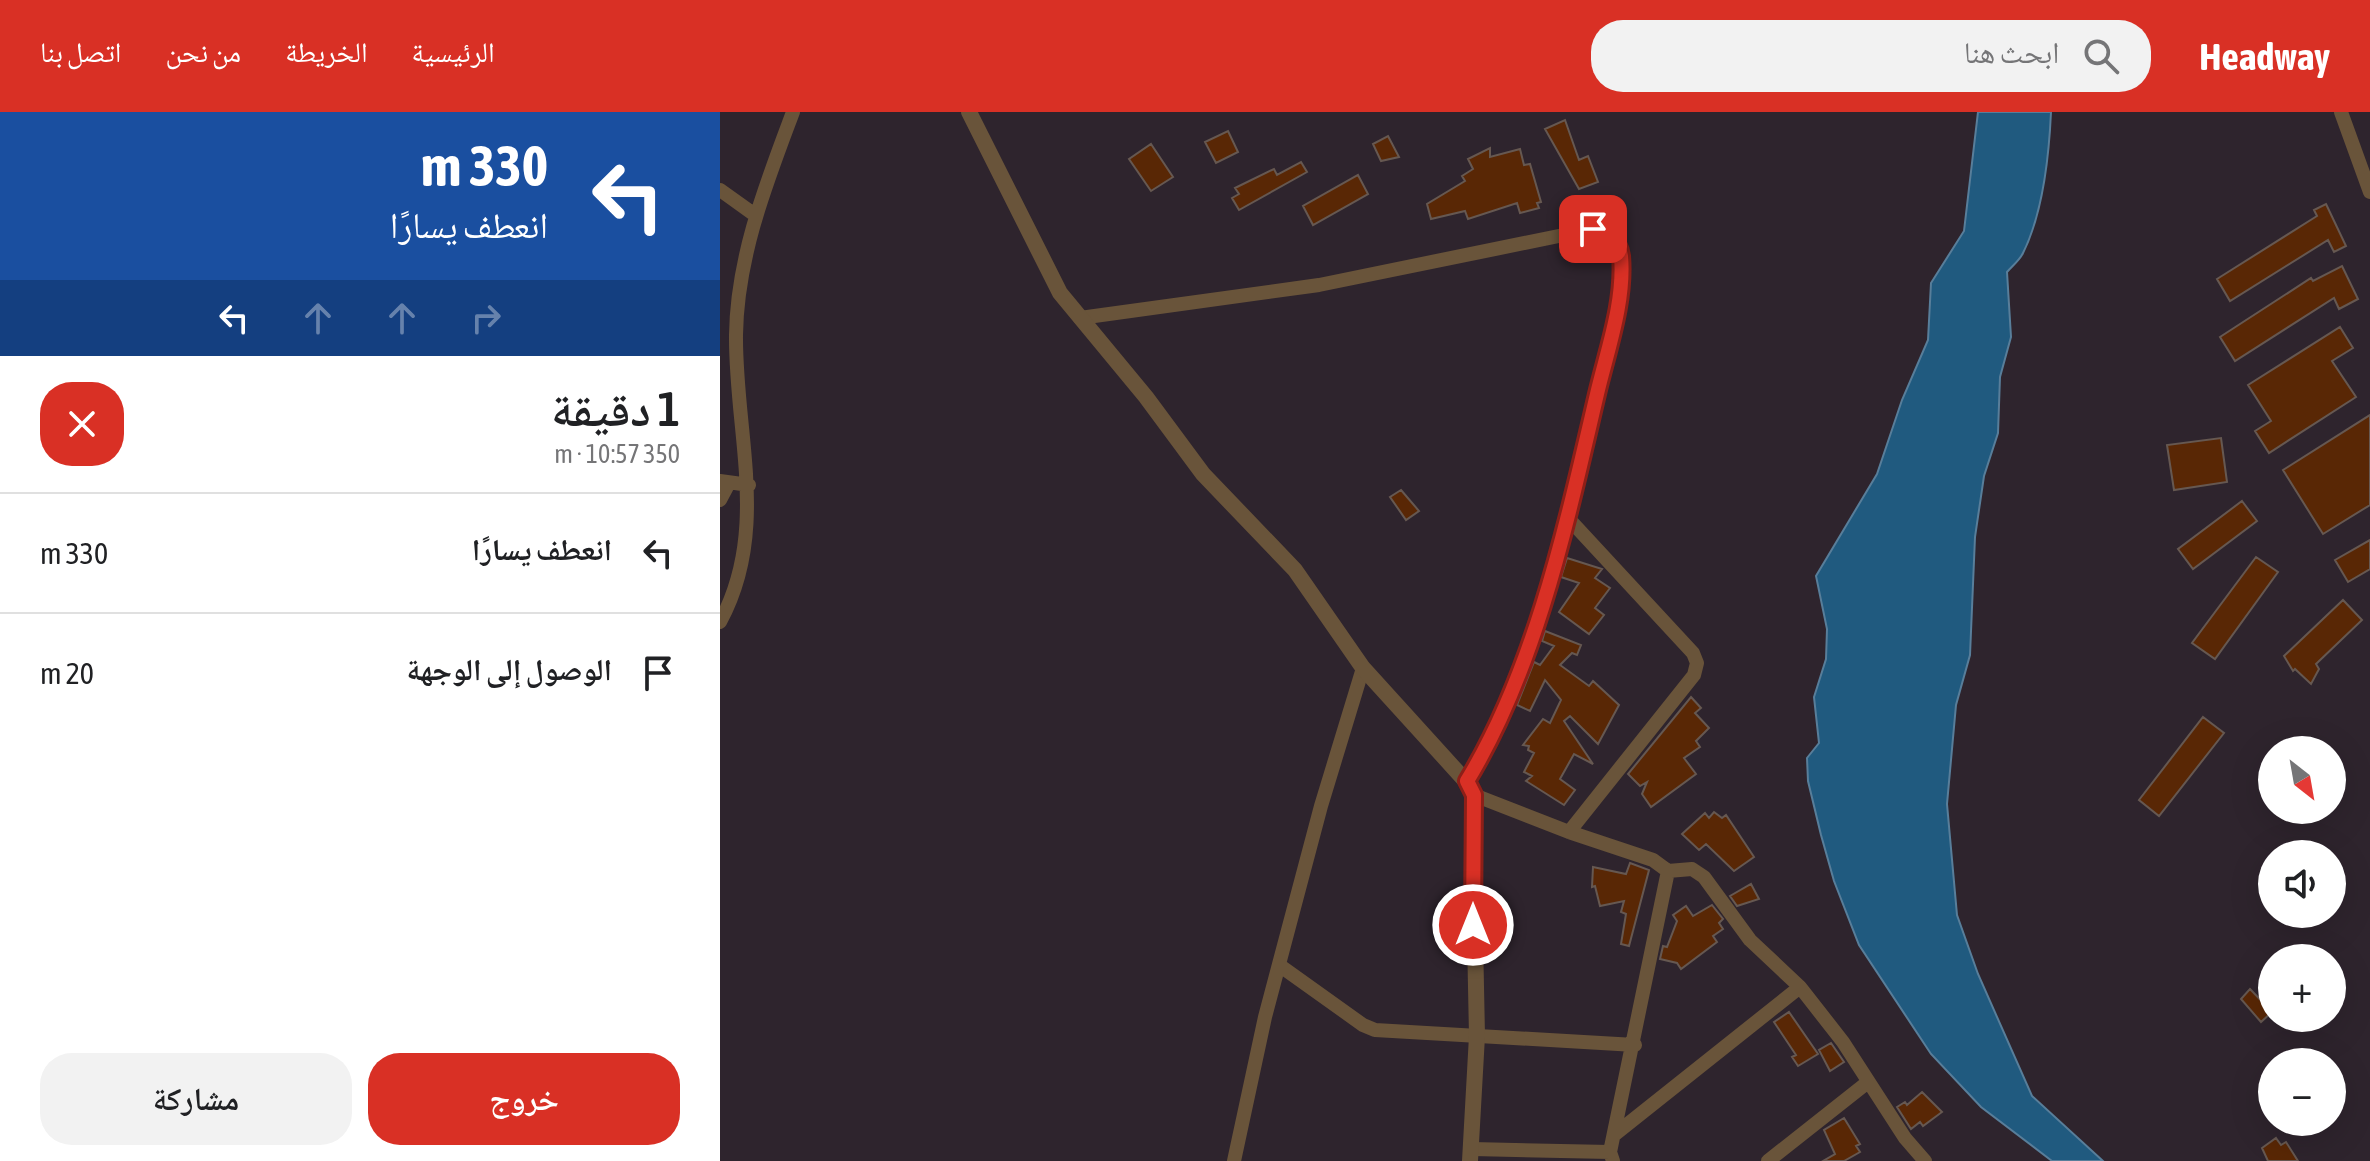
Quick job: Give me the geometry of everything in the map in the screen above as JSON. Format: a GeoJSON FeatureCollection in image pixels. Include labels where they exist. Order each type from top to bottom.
{"type":"FeatureCollection","features":[{"type":"Feature","properties":{"kind":"street"},"geometry":{"type":"LineString","coordinates":[[720,622],[733,598],[743,564],[749,485],[736,337],[739,297],[755,215],[793,112]]}},
{"type":"Feature","properties":{"kind":"street"},"geometry":{"type":"LineString","coordinates":[[969,112],[1060,293],[1146,397],[1203,474],[1295,570],[1363,668],[1471,788],[1569,832],[1653,860],[1668,871],[1692,869],[1704,877],[1750,940],[1800,987],[1843,1042],[1905,1138],[1925,1161]]}},
{"type":"Feature","properties":{"kind":"street"},"geometry":{"type":"LineString","coordinates":[[2341,112],[2370,192]]}},
{"type":"Feature","properties":{"kind":"street"},"geometry":{"type":"LineString","coordinates":[[720,190],[755,215]]}},
{"type":"Feature","properties":{"kind":"street"},"geometry":{"type":"LineString","coordinates":[[1080,318],[1319,285],[1593,229],[1606,232],[1616,241],[1621,255],[1618,304],[1568,518],[1502,719],[1471,788],[1477,1036],[1471,1155],[1612,1156],[1668,871]]}},
{"type":"Feature","properties":{"kind":"street"},"geometry":{"type":"LineString","coordinates":[[720,335],[736,337]]}},
{"type":"Feature","properties":{"kind":"street"},"geometry":{"type":"LineString","coordinates":[[720,500],[724,482],[749,485]]}},
{"type":"Feature","properties":{"kind":"street"},"geometry":{"type":"LineString","coordinates":[[1568,518],[1693,653],[1697,663],[1694,675],[1569,832]]}},
{"type":"Feature","properties":{"kind":"street"},"geometry":{"type":"LineString","coordinates":[[1234,1161],[1279,965],[1321,806],[1363,668]]}},
{"type":"Feature","properties":{"kind":"street"},"geometry":{"type":"LineString","coordinates":[[1279,965],[1363,1025],[1375,1030],[1635,1045]]}},
{"type":"Feature","properties":{"kind":"street"},"geometry":{"type":"LineString","coordinates":[[1614,1135],[1800,987]]}},
{"type":"Feature","properties":{"kind":"street"},"geometry":{"type":"LineString","coordinates":[[1768,1161],[1868,1082]]}},
{"type":"Feature","properties":{"kind":"water"},"geometry":{"type":"Polygon","coordinates":[[[1978,112],[2051,112],[2047,165],[2036,220],[2022,256],[2007,272],[2011,337],[2000,377],[1998,433],[1984,476],[1975,537],[1970,655],[1956,705],[1947,804],[1957,915],[1978,974],[2032,1096],[2103,1161],[2052,1161],[1981,1107],[1931,1054],[1859,945],[1834,881],[1808,781],[1807,758],[1819,743],[1814,697],[1826,659],[1827,629],[1816,576],[1877,474],[1902,400],[1928,340],[1931,283],[1964,231],[1978,112]]]}},
{"type":"Feature","properties":{"kind":"building"},"geometry":{"type":"Polygon","coordinates":[[[1565,120],[1579,160],[1588,156],[1598,182],[1579,189],[1545,129],[1565,120]]]}},
{"type":"Feature","properties":{"kind":"building"},"geometry":{"type":"Polygon","coordinates":[[[1228,131],[1238,152],[1216,163],[1205,142],[1228,131]]]}},
{"type":"Feature","properties":{"kind":"building"},"geometry":{"type":"Polygon","coordinates":[[[1388,136],[1399,157],[1381,161],[1373,144],[1388,136]]]}},
{"type":"Feature","properties":{"kind":"building"},"geometry":{"type":"Polygon","coordinates":[[[1151,144],[1173,177],[1151,191],[1129,159],[1151,144]]]}},
{"type":"Feature","properties":{"kind":"building"},"geometry":{"type":"Polygon","coordinates":[[[1490,148],[1490,157],[1520,149],[1524,165],[1530,164],[1541,202],[1537,203],[1539,208],[1520,213],[1517,203],[1468,219],[1465,211],[1431,219],[1427,204],[1465,181],[1462,176],[1473,169],[1468,159],[1490,148]]]}},
{"type":"Feature","properties":{"kind":"building"},"geometry":{"type":"Polygon","coordinates":[[[1301,162],[1307,172],[1239,210],[1232,198],[1239,194],[1235,188],[1274,169],[1277,175],[1301,162]]]}},
{"type":"Feature","properties":{"kind":"building"},"geometry":{"type":"Polygon","coordinates":[[[1358,175],[1368,194],[1313,225],[1303,206],[1358,175]]]}},
{"type":"Feature","properties":{"kind":"building"},"geometry":{"type":"Polygon","coordinates":[[[2326,204],[2346,246],[2334,252],[2328,240],[2230,301],[2217,279],[2317,216],[2314,210],[2326,204]]]}},
{"type":"Feature","properties":{"kind":"building"},"geometry":{"type":"Polygon","coordinates":[[[2342,266],[2358,299],[2339,309],[2334,298],[2235,361],[2220,337],[2311,278],[2313,281],[2342,266]]]}},
{"type":"Feature","properties":{"kind":"building"},"geometry":{"type":"Polygon","coordinates":[[[2340,327],[2353,348],[2332,361],[2356,397],[2269,453],[2255,431],[2271,421],[2248,385],[2340,327]]]}},
{"type":"Feature","properties":{"kind":"building"},"geometry":{"type":"Polygon","coordinates":[[[2370,415],[2370,505],[2323,534],[2283,470],[2370,415]]]}},
{"type":"Feature","properties":{"kind":"building"},"geometry":{"type":"Polygon","coordinates":[[[2221,438],[2227,482],[2174,490],[2167,445],[2221,438]]]}},
{"type":"Feature","properties":{"kind":"building"},"geometry":{"type":"Polygon","coordinates":[[[1401,490],[1419,511],[1406,520],[1390,497],[1401,490]]]}},
{"type":"Feature","properties":{"kind":"building"},"geometry":{"type":"Polygon","coordinates":[[[2242,501],[2257,521],[2193,569],[2178,549],[2242,501]]]}},
{"type":"Feature","properties":{"kind":"building"},"geometry":{"type":"Polygon","coordinates":[[[2370,540],[2370,569],[2348,582],[2335,560],[2370,540]]]}},
{"type":"Feature","properties":{"kind":"building"},"geometry":{"type":"Polygon","coordinates":[[[2256,557],[2278,572],[2215,659],[2192,643],[2256,557]]]}},
{"type":"Feature","properties":{"kind":"building"},"geometry":{"type":"Polygon","coordinates":[[[1567,558],[1602,569],[1595,578],[1610,588],[1595,608],[1604,615],[1589,634],[1559,612],[1579,583],[1561,577],[1567,558]]]}},
{"type":"Feature","properties":{"kind":"building"},"geometry":{"type":"Polygon","coordinates":[[[2343,600],[2362,620],[2316,664],[2319,669],[2311,684],[2295,669],[2293,671],[2284,656],[2343,600]]]}},
{"type":"Feature","properties":{"kind":"building"},"geometry":{"type":"Polygon","coordinates":[[[1545,631],[1581,645],[1577,655],[1572,653],[1560,665],[1589,686],[1593,681],[1619,705],[1598,744],[1570,716],[1564,721],[1593,764],[1574,754],[1560,779],[1575,790],[1564,805],[1526,781],[1532,776],[1524,772],[1534,753],[1528,750],[1529,746],[1523,745],[1543,719],[1550,723],[1561,700],[1545,680],[1530,711],[1517,705],[1534,662],[1540,665],[1554,646],[1542,641],[1545,631]]]}},
{"type":"Feature","properties":{"kind":"building"},"geometry":{"type":"Polygon","coordinates":[[[1691,697],[1701,708],[1695,713],[1709,728],[1696,741],[1700,747],[1684,758],[1696,774],[1651,807],[1642,794],[1647,782],[1640,786],[1628,774],[1691,697]]]}},
{"type":"Feature","properties":{"kind":"building"},"geometry":{"type":"Polygon","coordinates":[[[2203,717],[2224,733],[2159,816],[2139,800],[2203,717]]]}},
{"type":"Feature","properties":{"kind":"building"},"geometry":{"type":"Polygon","coordinates":[[[1714,812],[1722,818],[1726,815],[1754,857],[1734,871],[1706,844],[1699,850],[1682,834],[1705,813],[1709,818],[1714,812]]]}},
{"type":"Feature","properties":{"kind":"building"},"geometry":{"type":"Polygon","coordinates":[[[1630,863],[1649,870],[1629,946],[1621,944],[1626,914],[1621,912],[1624,901],[1600,906],[1595,886],[1592,887],[1593,867],[1626,874],[1630,863]]]}},
{"type":"Feature","properties":{"kind":"building"},"geometry":{"type":"Polygon","coordinates":[[[1751,884],[1759,899],[1737,906],[1730,896],[1751,884]]]}},
{"type":"Feature","properties":{"kind":"building"},"geometry":{"type":"Polygon","coordinates":[[[1712,905],[1723,919],[1719,923],[1723,929],[1713,936],[1717,942],[1681,969],[1677,963],[1660,959],[1663,946],[1667,947],[1677,921],[1673,915],[1686,906],[1693,916],[1712,905]]]}},
{"type":"Feature","properties":{"kind":"building"},"geometry":{"type":"Polygon","coordinates":[[[2250,989],[2258,997],[2258,1019],[2241,999],[2250,989]]]}},
{"type":"Feature","properties":{"kind":"building"},"geometry":{"type":"Polygon","coordinates":[[[1789,1012],[1818,1054],[1798,1066],[1792,1057],[1796,1055],[1774,1022],[1789,1012]]]}},
{"type":"Feature","properties":{"kind":"building"},"geometry":{"type":"Polygon","coordinates":[[[1831,1043],[1844,1062],[1830,1071],[1819,1050],[1831,1043]]]}},
{"type":"Feature","properties":{"kind":"building"},"geometry":{"type":"Polygon","coordinates":[[[1922,1092],[1942,1112],[1923,1126],[1920,1122],[1911,1129],[1897,1107],[1905,1102],[1907,1105],[1922,1092]]]}},
{"type":"Feature","properties":{"kind":"building"},"geometry":{"type":"Polygon","coordinates":[[[1844,1118],[1860,1144],[1856,1146],[1860,1152],[1844,1161],[1823,1161],[1835,1154],[1824,1130],[1844,1118]]]}},
{"type":"Feature","properties":{"kind":"building"},"geometry":{"type":"Polygon","coordinates":[[[2276,1138],[2281,1145],[2286,1142],[2298,1161],[2268,1161],[2262,1148],[2276,1138]]]}},
{"type":"Feature","properties":{"kind":"route"},"geometry":{"type":"LineString","coordinates":[[1473,925],[1474,795],[1467,781],[1502,719],[1521,669],[1568,518],[1618,304],[1621,255],[1616,241],[1606,232],[1593,229]]}}]}
